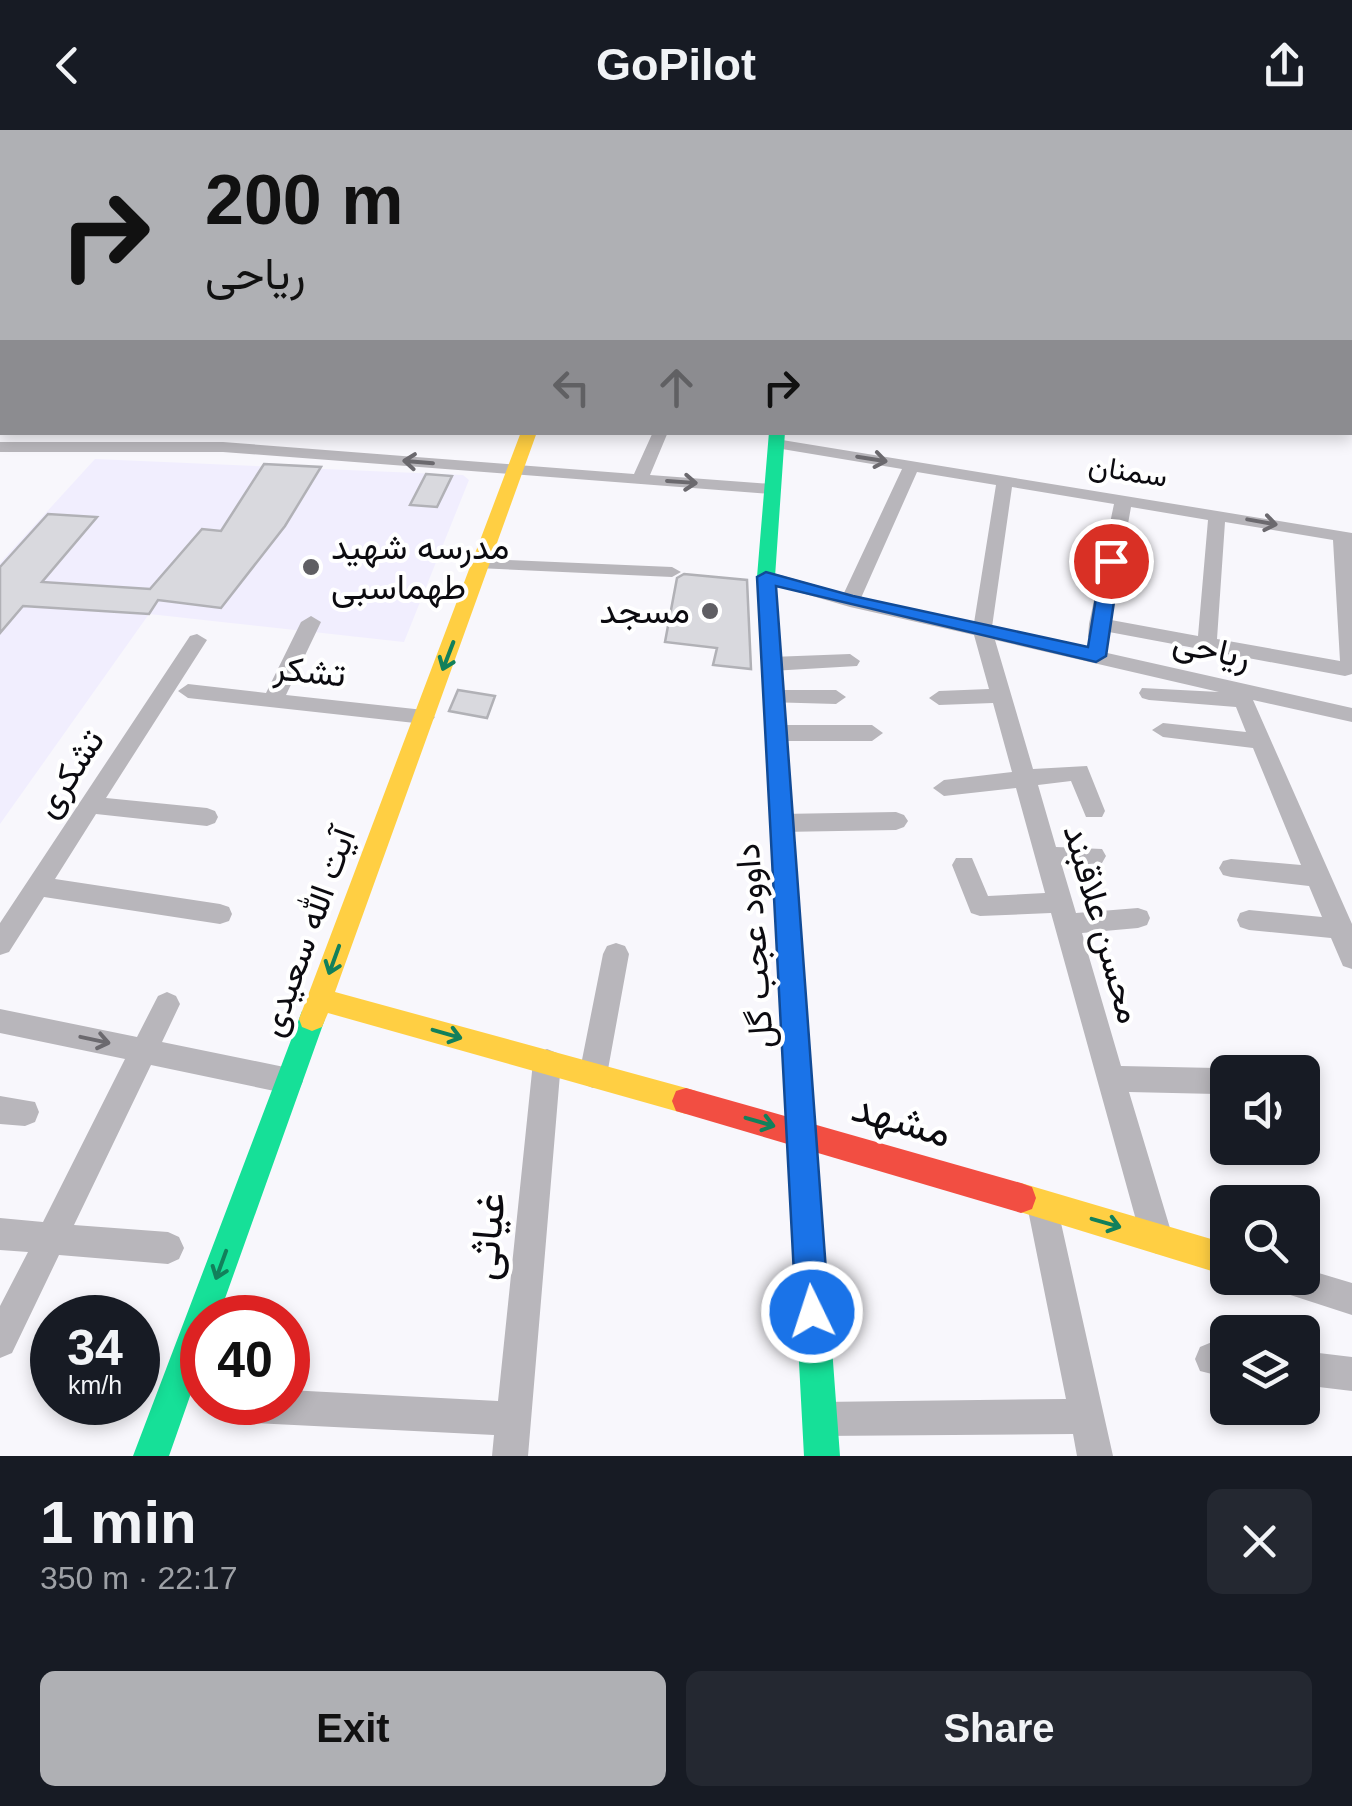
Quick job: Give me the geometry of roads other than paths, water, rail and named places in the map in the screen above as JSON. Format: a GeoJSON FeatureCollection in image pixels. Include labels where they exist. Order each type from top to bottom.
{"type":"FeatureCollection","features":[{"type":"Feature","properties":{"kind":"street"},"geometry":{"type":"LineString","coordinates":[[0,468],[41,435]]}},
{"type":"Feature","properties":{"kind":"street"},"geometry":{"type":"LineString","coordinates":[[139,447],[149,435]]}},
{"type":"Feature","properties":{"kind":"street"},"geometry":{"type":"LineString","coordinates":[[257,449],[269,435]]}},
{"type":"Feature","properties":{"kind":"street"},"geometry":{"type":"LineString","coordinates":[[338,456],[350,435]]}},
{"type":"Feature","properties":{"kind":"street","name":"آیت الله سعیدی"},"geometry":{"type":"LineString","coordinates":[[151,1456],[527,435]]}},
{"type":"Feature","properties":{"kind":"street"},"geometry":{"type":"LineString","coordinates":[[640,479],[660,435]]}},
{"type":"Feature","properties":{"kind":"street","name":"سمنان"},"geometry":{"type":"LineString","coordinates":[[776,438],[912,465],[1346,537]]}},
{"type":"Feature","properties":{"kind":"street","name":"داوود عجب گل"},"geometry":{"type":"LineString","coordinates":[[776,438],[766,577],[822,1456]]}},
{"type":"Feature","properties":{"kind":"street"},"geometry":{"type":"LineString","coordinates":[[0,447],[257,449],[772,489]]}},
{"type":"Feature","properties":{"kind":"street"},"geometry":{"type":"LineString","coordinates":[[850,601],[912,465]]}},
{"type":"Feature","properties":{"kind":"street"},"geometry":{"type":"LineString","coordinates":[[982,630],[1005,480]]}},
{"type":"Feature","properties":{"kind":"street"},"geometry":{"type":"LineString","coordinates":[[1096,656],[1098,624],[1124,498]]}},
{"type":"Feature","properties":{"kind":"street"},"geometry":{"type":"LineString","coordinates":[[1207,644],[1217,514]]}},
{"type":"Feature","properties":{"kind":"street"},"geometry":{"type":"LineString","coordinates":[[1098,624],[1336,670],[1350,666],[1346,537]]}},
{"type":"Feature","properties":{"kind":"street"},"geometry":{"type":"LineString","coordinates":[[482,564],[672,572]]}},
{"type":"Feature","properties":{"kind":"street","name":"ریاحی"},"geometry":{"type":"LineString","coordinates":[[766,577],[850,601],[1096,656],[1241,694],[1352,715]]}},
{"type":"Feature","properties":{"kind":"street"},"geometry":{"type":"LineString","coordinates":[[273,700],[311,622]]}},
{"type":"Feature","properties":{"kind":"street","name":"محسن علاقبند"},"geometry":{"type":"LineString","coordinates":[[982,630],[1157,1238]]}},
{"type":"Feature","properties":{"kind":"street","name":"تشکری"},"geometry":{"type":"LineString","coordinates":[[0,944],[198,640]]}},
{"type":"Feature","properties":{"kind":"street"},"geometry":{"type":"LineString","coordinates":[[771,664],[850,661]]}},
{"type":"Feature","properties":{"kind":"street","name":"تشکر"},"geometry":{"type":"LineString","coordinates":[[188,691],[424,717]]}},
{"type":"Feature","properties":{"kind":"street"},"geometry":{"type":"LineString","coordinates":[[1150,693],[1241,694],[1352,958]]}},
{"type":"Feature","properties":{"kind":"street"},"geometry":{"type":"LineString","coordinates":[[938,698],[1002,696]]}},
{"type":"Feature","properties":{"kind":"street"},"geometry":{"type":"LineString","coordinates":[[773,697],[836,697]]}},
{"type":"Feature","properties":{"kind":"street"},"geometry":{"type":"LineString","coordinates":[[1162,730],[1262,742]]}},
{"type":"Feature","properties":{"kind":"street"},"geometry":{"type":"LineString","coordinates":[[775,733],[872,733]]}},
{"type":"Feature","properties":{"kind":"street"},"geometry":{"type":"LineString","coordinates":[[944,788],[1079,772],[1094,811]]}},
{"type":"Feature","properties":{"kind":"street"},"geometry":{"type":"LineString","coordinates":[[90,805],[208,818]]}},
{"type":"Feature","properties":{"kind":"street"},"geometry":{"type":"LineString","coordinates":[[781,822],[896,821]]}},
{"type":"Feature","properties":{"kind":"street"},"geometry":{"type":"LineString","coordinates":[[1048,857],[1094,856]]}},
{"type":"Feature","properties":{"kind":"street"},"geometry":{"type":"LineString","coordinates":[[964,865],[980,906],[1138,918]]}},
{"type":"Feature","properties":{"kind":"street"},"geometry":{"type":"LineString","coordinates":[[1231,868],[1320,877]]}},
{"type":"Feature","properties":{"kind":"street"},"geometry":{"type":"LineString","coordinates":[[38,886],[220,914]]}},
{"type":"Feature","properties":{"kind":"street"},"geometry":{"type":"LineString","coordinates":[[1249,920],[1342,929]]}},
{"type":"Feature","properties":{"kind":"street"},"geometry":{"type":"LineString","coordinates":[[593,1075],[616,954]]}},
{"type":"Feature","properties":{"kind":"street","name":"مشهد"},"geometry":{"type":"LineString","coordinates":[[320,999],[801,1133],[1210,1254]]}},
{"type":"Feature","properties":{"kind":"street"},"geometry":{"type":"LineString","coordinates":[[0,1341],[167,1004]]}},
{"type":"Feature","properties":{"kind":"street"},"geometry":{"type":"LineString","coordinates":[[0,1020],[289,1081]]}},
{"type":"Feature","properties":{"kind":"street","name":"غیاثی"},"geometry":{"type":"LineString","coordinates":[[510,1456],[547,1062]]}},
{"type":"Feature","properties":{"kind":"street"},"geometry":{"type":"LineString","coordinates":[[1112,1079],[1210,1080]]}},
{"type":"Feature","properties":{"kind":"street"},"geometry":{"type":"LineString","coordinates":[[1042,1204],[1095,1456]]}},
{"type":"Feature","properties":{"kind":"street"},"geometry":{"type":"LineString","coordinates":[[0,1234],[168,1248]]}},
{"type":"Feature","properties":{"kind":"street"},"geometry":{"type":"LineString","coordinates":[[1320,1289],[1352,1299]]}},
{"type":"Feature","properties":{"kind":"street"},"geometry":{"type":"LineString","coordinates":[[1320,1370],[1352,1374]]}},
{"type":"Feature","properties":{"kind":"street"},"geometry":{"type":"LineString","coordinates":[[310,1409],[514,1419]]}},
{"type":"Feature","properties":{"kind":"street"},"geometry":{"type":"LineString","coordinates":[[820,1418],[1086,1416]]}},
{"type":"Feature","properties":{"kind":"place","name":"مدرسه شهید طهماسبی"},"geometry":{"type":"Point","coordinates":[311,567]}},
{"type":"Feature","properties":{"kind":"place","name":"مسجد"},"geometry":{"type":"Point","coordinates":[710,611]}}]}
